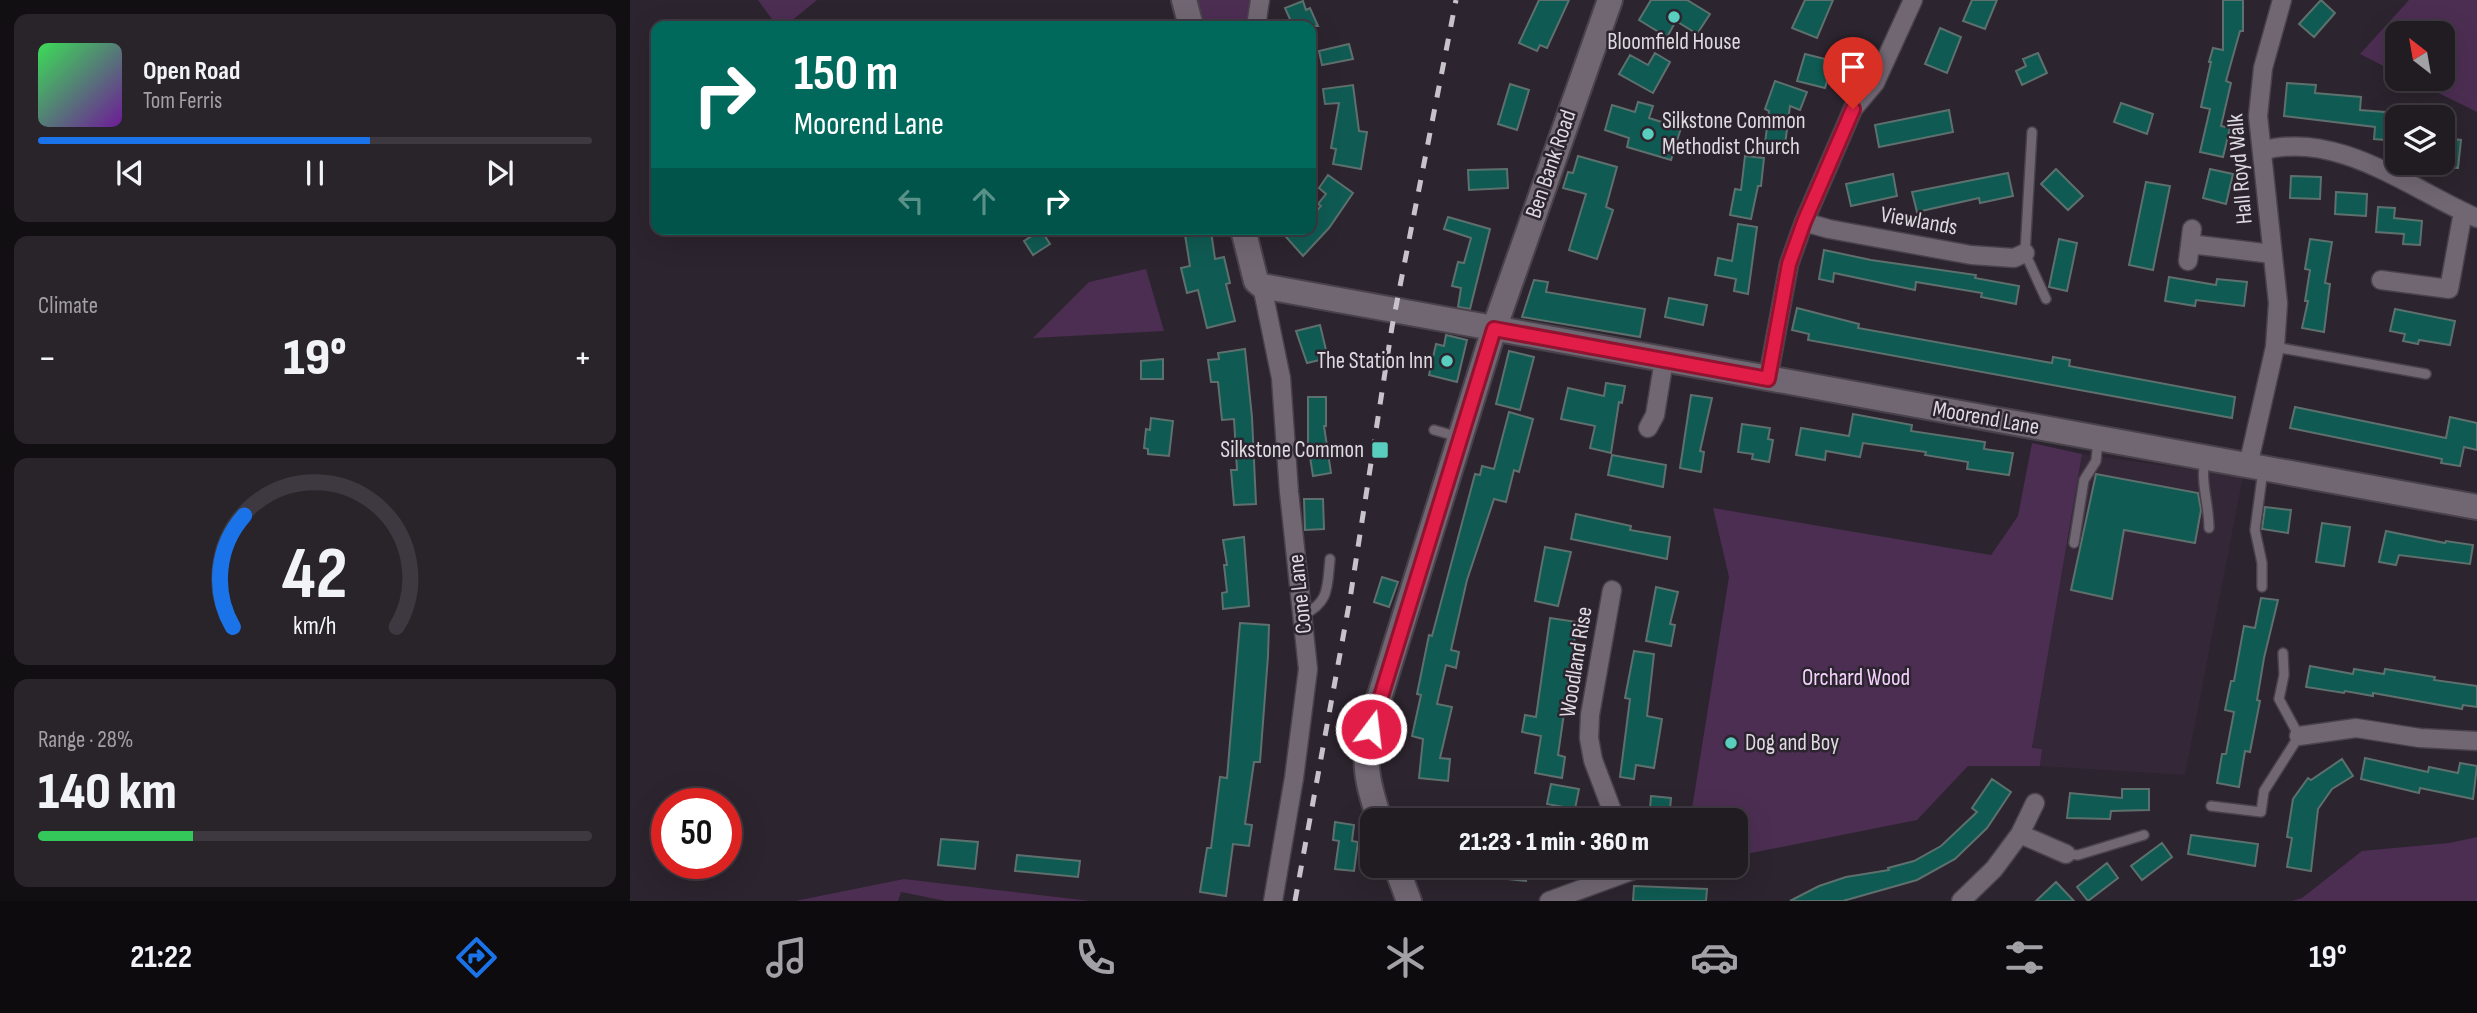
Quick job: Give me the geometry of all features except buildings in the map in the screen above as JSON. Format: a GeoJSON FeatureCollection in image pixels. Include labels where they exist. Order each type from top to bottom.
{"type":"FeatureCollection","features":[{"type":"Feature","properties":{"kind":"street"},"geometry":{"type":"LineString","coordinates":[[1184,0],[1190,21]]}},
{"type":"Feature","properties":{"kind":"street"},"geometry":{"type":"LineString","coordinates":[[1257,21],[1260,0]]}},
{"type":"Feature","properties":{"kind":"street","name":"Ben Bank Road"},"geometry":{"type":"LineString","coordinates":[[1376,808],[1365,766],[1371,729],[1494,329],[1610,0]]}},
{"type":"Feature","properties":{"kind":"street"},"geometry":{"type":"LineString","coordinates":[[1768,379],[1789,264],[1804,222],[1853,109],[1875,83],[1913,0]]}},
{"type":"Feature","properties":{"kind":"street","name":"Hall Royd Walk"},"geometry":{"type":"LineString","coordinates":[[2256,467],[2275,346],[2278,303],[2258,116],[2260,90],[2282,0]]}},
{"type":"Feature","properties":{"kind":"street"},"geometry":{"type":"LineString","coordinates":[[2262,151],[2278,146],[2308,147],[2340,153],[2470,215],[2449,289],[2381,280]]}},
{"type":"Feature","properties":{"kind":"street","name":"Viewlands"},"geometry":{"type":"LineString","coordinates":[[1804,222],[1971,255],[2014,258],[2025,253]]}},
{"type":"Feature","properties":{"kind":"street","name":"Cone Lane"},"geometry":{"type":"LineString","coordinates":[[1244,235],[1256,281],[1262,286],[1281,378],[1289,492],[1308,669],[1294,778],[1273,901]]}},
{"type":"Feature","properties":{"kind":"street","name":"Hall Royd Walk"},"geometry":{"type":"LineString","coordinates":[[2190,245],[2272,254]]}},
{"type":"Feature","properties":{"kind":"street"},"geometry":{"type":"LineString","coordinates":[[1262,286],[1494,329]]}},
{"type":"Feature","properties":{"kind":"street","name":"Moorend Lane"},"geometry":{"type":"LineString","coordinates":[[1494,329],[2477,507]]}},
{"type":"Feature","properties":{"kind":"street"},"geometry":{"type":"LineString","coordinates":[[1648,428],[1655,415],[1664,360]]}},
{"type":"Feature","properties":{"kind":"street","name":"Woodland Rise"},"geometry":{"type":"LineString","coordinates":[[1611,808],[1593,760],[1589,738],[1590,715],[1612,590]]}},
{"type":"Feature","properties":{"kind":"street"},"geometry":{"type":"LineString","coordinates":[[2299,736],[2356,728],[2420,738],[2477,741]]}},
{"type":"Feature","properties":{"kind":"street"},"geometry":{"type":"LineString","coordinates":[[1961,901],[1994,869],[2020,834],[2035,803]]}},
{"type":"Feature","properties":{"kind":"street"},"geometry":{"type":"LineString","coordinates":[[2020,834],[2066,854]]}},
{"type":"Feature","properties":{"kind":"street"},"geometry":{"type":"LineString","coordinates":[[1400,878],[1409,901]]}},
{"type":"Feature","properties":{"kind":"street"},"geometry":{"type":"LineString","coordinates":[[1549,901],[1609,878]]}},
{"type":"Feature","properties":{"kind":"lane"},"geometry":{"type":"LineString","coordinates":[[2032,132],[2025,253],[2046,299]]}},
{"type":"Feature","properties":{"kind":"lane"},"geometry":{"type":"LineString","coordinates":[[2275,346],[2426,374]]}},
{"type":"Feature","properties":{"kind":"lane"},"geometry":{"type":"LineString","coordinates":[[1434,430],[1461,437]]}},
{"type":"Feature","properties":{"kind":"lane"},"geometry":{"type":"LineString","coordinates":[[2074,542],[2084,480],[2096,461],[2098,439]]}},
{"type":"Feature","properties":{"kind":"lane"},"geometry":{"type":"LineString","coordinates":[[2205,458],[2202,474],[2207,496],[2209,528]]}},
{"type":"Feature","properties":{"kind":"lane"},"geometry":{"type":"LineString","coordinates":[[2256,467],[2255,530],[2262,563],[2262,587]]}},
{"type":"Feature","properties":{"kind":"lane"},"geometry":{"type":"LineString","coordinates":[[1303,615],[1318,608],[1325,597],[1330,559]]}},
{"type":"Feature","properties":{"kind":"lane"},"geometry":{"type":"LineString","coordinates":[[2211,806],[2260,812],[2264,791],[2299,736],[2279,699],[2284,676],[2283,653]]}},
{"type":"Feature","properties":{"kind":"lane"},"geometry":{"type":"LineString","coordinates":[[2066,854],[2078,855],[2144,835]]}},
{"type":"Feature","properties":{"kind":"shaded area"},"geometry":{"type":"Polygon","coordinates":[[[2082,454],[2243,477],[2185,775],[2040,766],[2042,749],[2032,749],[2082,454]]]}},
{"type":"Feature","properties":{"kind":"green space"},"geometry":{"type":"Polygon","coordinates":[[[758,0],[817,0],[791,21],[773,21],[758,0]]]}},
{"type":"Feature","properties":{"kind":"green space"},"geometry":{"type":"Polygon","coordinates":[[[1196,0],[1250,0],[1247,21],[1202,21],[1196,0]]]}},
{"type":"Feature","properties":{"kind":"green space"},"geometry":{"type":"Polygon","coordinates":[[[2409,0],[2477,0],[2477,112],[2434,91],[2455,91],[2455,21],[2390,21],[2409,0]]]}},
{"type":"Feature","properties":{"kind":"green space"},"geometry":{"type":"Polygon","coordinates":[[[2385,26],[2385,67],[2360,54],[2385,26]]]}},
{"type":"Feature","properties":{"kind":"green space"},"geometry":{"type":"Polygon","coordinates":[[[1146,269],[1164,331],[1033,338],[1089,282],[1146,269]]]}},
{"type":"Feature","properties":{"kind":"green space","name":"Orchard Wood"},"geometry":{"type":"Polygon","coordinates":[[[2032,443],[2082,454],[2032,748],[2042,749],[2040,766],[1968,766],[1917,820],[1748,854],[1748,808],[1692,808],[1729,577],[1713,508],[1991,555],[2018,516],[2032,443]]]}},
{"type":"Feature","properties":{"kind":"green space"},"geometry":{"type":"Polygon","coordinates":[[[2477,837],[2477,901],[2292,901],[2302,898],[2362,851],[2449,843],[2477,837]]]}},
{"type":"Feature","properties":{"kind":"green space"},"geometry":{"type":"Polygon","coordinates":[[[904,879],[1090,901],[946,901],[901,892],[898,901],[795,901],[904,879]]]}},
{"type":"Feature","properties":{"kind":"railway"},"geometry":{"type":"LineString","coordinates":[[1295,901],[1350,599],[1392,327],[1456,0]]}},
{"type":"Feature","properties":{"kind":"place","name":"Bloomfield House"},"geometry":{"type":"Point","coordinates":[1674,17]}},
{"type":"Feature","properties":{"kind":"place","name":"Silkstone Common Methodist Church"},"geometry":{"type":"Point","coordinates":[1648,134]}},
{"type":"Feature","properties":{"kind":"place","name":"The Station Inn"},"geometry":{"type":"Point","coordinates":[1447,361]}},
{"type":"Feature","properties":{"kind":"place","name":"Silkstone Common"},"geometry":{"type":"Point","coordinates":[1380,450]}},
{"type":"Feature","properties":{"kind":"place","name":"Dog and Boy"},"geometry":{"type":"Point","coordinates":[1731,743]}},
{"type":"Feature","properties":{"kind":"route"},"geometry":{"type":"LineString","coordinates":[[1371,729],[1494,329],[1768,379],[1789,264],[1804,222],[1853,109]]}}]}
